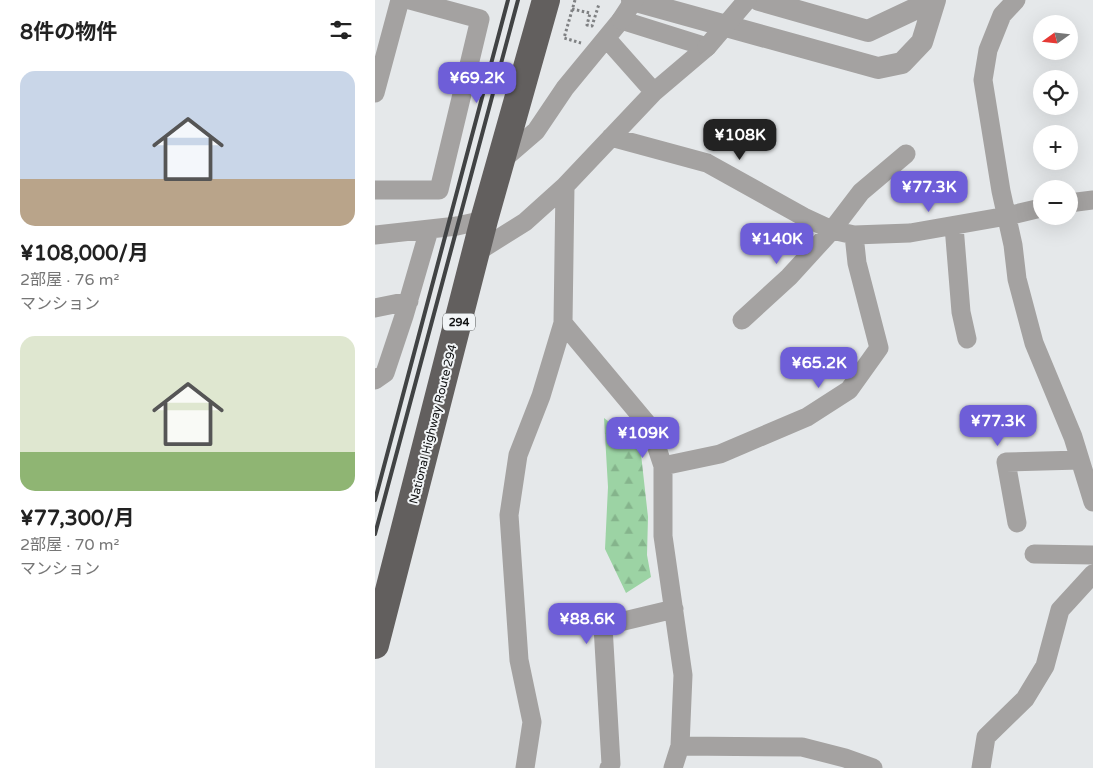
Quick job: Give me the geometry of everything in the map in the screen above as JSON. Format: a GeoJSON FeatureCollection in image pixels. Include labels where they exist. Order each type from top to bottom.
{"type":"FeatureCollection","features":[{"type":"Feature","properties":{"kind":"highway","name":"National Highway Route 294"},"geometry":{"type":"LineString","coordinates":[[375,645],[484,220],[546,0]]}},
{"type":"Feature","properties":{"kind":"street"},"geometry":{"type":"LineString","coordinates":[[375,93],[399,0]]}},
{"type":"Feature","properties":{"kind":"street"},"geometry":{"type":"LineString","coordinates":[[375,190],[439,190],[480,19],[410,0]]}},
{"type":"Feature","properties":{"kind":"street"},"geometry":{"type":"LineString","coordinates":[[500,162],[536,131],[565,88],[603,44],[633,0],[879,68],[903,62],[922,42],[935,0]]}},
{"type":"Feature","properties":{"kind":"street"},"geometry":{"type":"LineString","coordinates":[[477,252],[525,222],[565,186],[654,92],[707,47],[747,0]]}},
{"type":"Feature","properties":{"kind":"street"},"geometry":{"type":"LineString","coordinates":[[759,0],[868,31],[919,7],[922,0]]}},
{"type":"Feature","properties":{"kind":"street"},"geometry":{"type":"LineString","coordinates":[[1016,0],[1002,15],[987,50],[983,80],[1001,191],[1013,245],[1017,279],[1034,343],[1073,437],[1093,502]]}},
{"type":"Feature","properties":{"kind":"street"},"geometry":{"type":"LineString","coordinates":[[621,20],[707,47]]}},
{"type":"Feature","properties":{"kind":"street"},"geometry":{"type":"LineString","coordinates":[[603,44],[654,92]]}},
{"type":"Feature","properties":{"kind":"street"},"geometry":{"type":"LineString","coordinates":[[611,137],[707,163],[804,217],[832,230],[854,236],[910,233],[1033,210]]}},
{"type":"Feature","properties":{"kind":"street"},"geometry":{"type":"LineString","coordinates":[[742,320],[789,277],[832,230],[861,192],[906,154]]}},
{"type":"Feature","properties":{"kind":"street"},"geometry":{"type":"LineString","coordinates":[[525,768],[532,722],[519,660],[509,515],[518,455],[541,396],[563,323],[565,186]]}},
{"type":"Feature","properties":{"kind":"street"},"geometry":{"type":"LineString","coordinates":[[1078,202],[1093,200]]}},
{"type":"Feature","properties":{"kind":"street"},"geometry":{"type":"LineString","coordinates":[[375,235],[429,230],[484,220]]}},
{"type":"Feature","properties":{"kind":"street"},"geometry":{"type":"LineString","coordinates":[[954,226],[961,312],[967,339]]}},
{"type":"Feature","properties":{"kind":"street"},"geometry":{"type":"LineString","coordinates":[[375,380],[385,373],[409,301],[429,230]]}},
{"type":"Feature","properties":{"kind":"street"},"geometry":{"type":"LineString","coordinates":[[663,466],[719,454],[807,417],[849,390],[879,348],[857,263],[854,236]]}},
{"type":"Feature","properties":{"kind":"street"},"geometry":{"type":"LineString","coordinates":[[375,308],[409,301]]}},
{"type":"Feature","properties":{"kind":"street"},"geometry":{"type":"LineString","coordinates":[[563,323],[650,427],[663,466],[663,536],[683,675],[680,746],[673,768]]}},
{"type":"Feature","properties":{"kind":"street"},"geometry":{"type":"LineString","coordinates":[[1017,523],[1006,462],[1080,460]]}},
{"type":"Feature","properties":{"kind":"street"},"geometry":{"type":"LineString","coordinates":[[1034,554],[1093,555]]}},
{"type":"Feature","properties":{"kind":"street"},"geometry":{"type":"LineString","coordinates":[[981,768],[985,738],[1025,698],[1045,666],[1060,610],[1093,574]]}},
{"type":"Feature","properties":{"kind":"street"},"geometry":{"type":"LineString","coordinates":[[609,768],[611,764],[603,626],[674,609]]}},
{"type":"Feature","properties":{"kind":"street"},"geometry":{"type":"LineString","coordinates":[[680,746],[802,748],[845,758],[873,768]]}},
{"type":"Feature","properties":{"kind":"path"},"geometry":{"type":"LineString","coordinates":[[575,0],[564,38],[603,44]]}},
{"type":"Feature","properties":{"kind":"path"},"geometry":{"type":"LineString","coordinates":[[573,8],[591,13],[587,25],[592,26],[599,4]]}},
{"type":"Feature","properties":{"kind":"green space"},"geometry":{"type":"Polygon","coordinates":[[[604,418],[640,445],[648,517],[647,555],[651,577],[626,593],[605,549],[608,487],[604,418]]]}},
{"type":"Feature","properties":{"kind":"railway"},"geometry":{"type":"LineString","coordinates":[[375,500],[508,0]]}},
{"type":"Feature","properties":{"kind":"railway"},"geometry":{"type":"LineString","coordinates":[[375,534],[518,0]]}}]}
